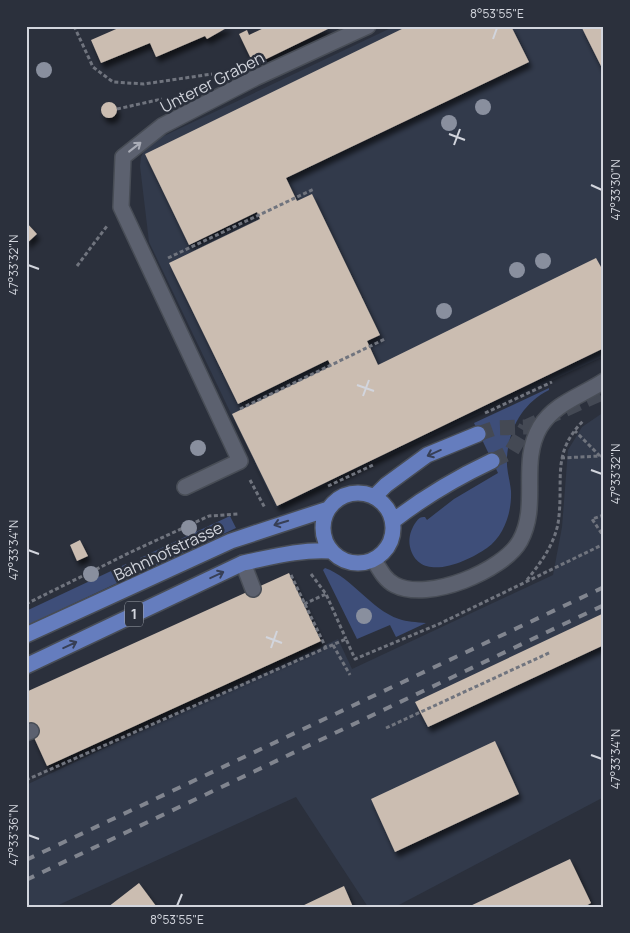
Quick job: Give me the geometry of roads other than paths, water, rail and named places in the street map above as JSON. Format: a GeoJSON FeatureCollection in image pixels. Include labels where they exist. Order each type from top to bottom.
{"type":"FeatureCollection","features":[{"type":"Feature","properties":{"kind":"main road"},"geometry":{"type":"LineString","coordinates":[[374,496],[427,455],[478,434]]}},
{"type":"Feature","properties":{"kind":"main road"},"geometry":{"type":"LineString","coordinates":[[393,521],[420,500],[460,476],[492,461]]}},
{"type":"Feature","properties":{"kind":"main road"},"geometry":{"type":"LineString","coordinates":[[365,493],[374,496],[389,511],[393,521],[390,543],[384,552],[374,560],[364,563],[344,561],[331,551],[325,542],[322,530],[323,519],[335,501],[349,494],[365,493]]}},
{"type":"Feature","properties":{"kind":"main road","name":"Bahnhofstrasse"},"geometry":{"type":"LineString","coordinates":[[26,635],[230,541],[328,509]]}},
{"type":"Feature","properties":{"kind":"main road","name":"1"},"geometry":{"type":"LineString","coordinates":[[26,666],[242,563],[312,550],[331,551]]}},
{"type":"Feature","properties":{"kind":"street","name":"Unterer Graben"},"geometry":{"type":"LineString","coordinates":[[185,487],[240,461],[121,208],[123,157],[162,126],[255,78],[368,26]]}},
{"type":"Feature","properties":{"kind":"street"},"geometry":{"type":"LineString","coordinates":[[374,560],[384,577],[395,585],[408,590],[422,591],[436,590],[469,578],[502,559],[520,542],[528,523],[531,501],[530,462],[534,441],[539,428],[558,407],[602,382]]}},
{"type":"Feature","properties":{"kind":"street"},"geometry":{"type":"LineString","coordinates":[[242,563],[253,589]]}},
{"type":"Feature","properties":{"kind":"tunnel"},"geometry":{"type":"LineString","coordinates":[[478,434],[495,428],[526,427],[604,392]]}},
{"type":"Feature","properties":{"kind":"tunnel"},"geometry":{"type":"LineString","coordinates":[[492,461],[511,452],[526,427]]}},
{"type":"Feature","properties":{"kind":"railway"},"geometry":{"type":"LineString","coordinates":[[26,860],[604,587]]}},
{"type":"Feature","properties":{"kind":"railway"},"geometry":{"type":"LineString","coordinates":[[26,880],[604,605]]}}]}
